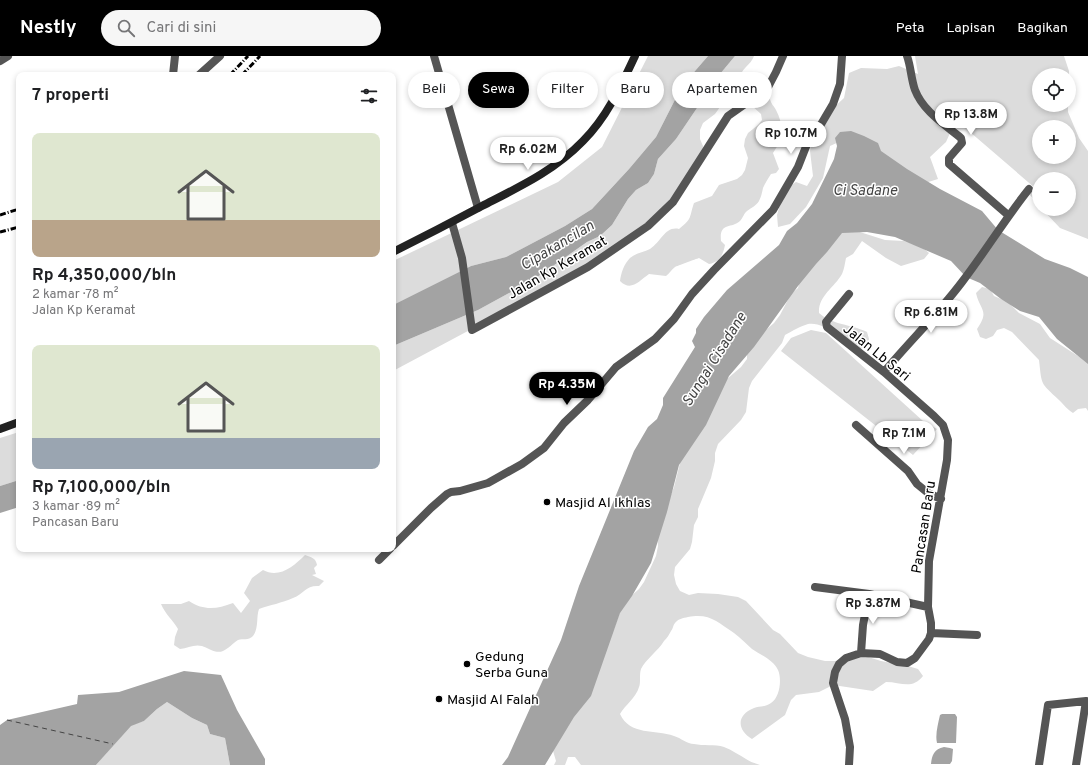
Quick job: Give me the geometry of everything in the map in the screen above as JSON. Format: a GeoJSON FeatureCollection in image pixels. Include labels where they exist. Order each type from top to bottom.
{"type":"FeatureCollection","features":[{"type":"Feature","properties":{"kind":"street"},"geometry":{"type":"LineString","coordinates":[[0,61],[8,56]]}},
{"type":"Feature","properties":{"kind":"street"},"geometry":{"type":"LineString","coordinates":[[173,72],[175,56]]}},
{"type":"Feature","properties":{"kind":"street"},"geometry":{"type":"LineString","coordinates":[[202,72],[220,56]]}},
{"type":"Feature","properties":{"kind":"street"},"geometry":{"type":"LineString","coordinates":[[434,56],[478,208]]}},
{"type":"Feature","properties":{"kind":"street"},"geometry":{"type":"LineString","coordinates":[[396,251],[452,223],[540,176],[556,165],[584,140],[603,117],[635,56]]}},
{"type":"Feature","properties":{"kind":"street","name":"Jalan Kp Keramat"},"geometry":{"type":"LineString","coordinates":[[452,223],[463,261],[472,328],[588,267],[648,226],[673,202],[728,116],[745,104],[760,97],[766,91],[783,56]]}},
{"type":"Feature","properties":{"kind":"street"},"geometry":{"type":"LineString","coordinates":[[396,543],[447,494],[488,483],[522,464],[544,448],[564,423],[588,400],[616,367],[655,339],[674,319],[692,294],[773,210],[792,179],[809,139],[820,126],[833,104],[840,84],[842,56]]}},
{"type":"Feature","properties":{"kind":"street"},"geometry":{"type":"LineString","coordinates":[[907,56],[918,96],[928,111],[962,140],[949,158],[949,164],[1008,215]]}},
{"type":"Feature","properties":{"kind":"street"},"geometry":{"type":"LineString","coordinates":[[884,372],[962,282],[1008,215],[1029,189]]}},
{"type":"Feature","properties":{"kind":"street","name":"Jalan Lb Sari"},"geometry":{"type":"LineString","coordinates":[[849,294],[826,322],[827,327],[884,372],[943,425]]}},
{"type":"Feature","properties":{"kind":"street"},"geometry":{"type":"LineString","coordinates":[[0,429],[16,423]]}},
{"type":"Feature","properties":{"kind":"street"},"geometry":{"type":"LineString","coordinates":[[856,425],[908,471],[917,484],[928,493],[941,500]]}},
{"type":"Feature","properties":{"kind":"street","name":"Pancasan Baru"},"geometry":{"type":"LineString","coordinates":[[931,633],[932,623],[928,607],[928,561],[941,500],[947,460],[948,440],[943,425]]}},
{"type":"Feature","properties":{"kind":"street"},"geometry":{"type":"LineString","coordinates":[[379,560],[387,552]]}},
{"type":"Feature","properties":{"kind":"street"},"geometry":{"type":"LineString","coordinates":[[814,587],[869,594],[928,607]]}},
{"type":"Feature","properties":{"kind":"street"},"geometry":{"type":"LineString","coordinates":[[861,653],[863,625],[869,594]]}},
{"type":"Feature","properties":{"kind":"street"},"geometry":{"type":"LineString","coordinates":[[849,765],[850,747],[845,720],[833,683],[835,672],[839,664],[846,658],[861,653],[880,654],[897,662],[907,663],[915,658],[924,647],[931,633],[977,635]]}},
{"type":"Feature","properties":{"kind":"street"},"geometry":{"type":"LineString","coordinates":[[1039,765],[1048,705],[1086,701],[1076,765]]}},
{"type":"Feature","properties":{"kind":"shaded area"},"geometry":{"type":"Polygon","coordinates":[[[648,56],[708,56],[694,72],[672,72],[672,106],[656,137],[592,209],[565,226],[506,257],[471,266],[396,304],[396,260],[558,182],[602,147],[622,108],[664,108],[664,72],[640,72],[648,56]]]}},
{"type":"Feature","properties":{"kind":"shaded area"},"geometry":{"type":"Polygon","coordinates":[[[735,56],[754,56],[742,72],[722,72],[735,56]]]}},
{"type":"Feature","properties":{"kind":"shaded area"},"geometry":{"type":"Polygon","coordinates":[[[915,56],[1064,56],[1068,68],[1032,68],[1032,112],[1068,112],[1071,120],[1032,120],[1032,164],[1076,164],[1076,131],[1088,151],[1088,239],[1060,228],[1049,216],[1076,216],[1076,172],[1032,172],[1032,185],[956,120],[946,142],[930,157],[938,179],[925,183],[841,141],[830,146],[823,178],[806,207],[790,224],[778,227],[777,215],[784,190],[796,182],[807,186],[813,176],[810,151],[814,126],[844,98],[849,73],[861,68],[887,69],[899,66],[918,74],[915,56]]]}},
{"type":"Feature","properties":{"kind":"shaded area"},"geometry":{"type":"Polygon","coordinates":[[[772,104],[779,116],[781,132],[779,142],[773,153],[779,169],[776,173],[771,174],[764,186],[757,204],[746,212],[740,221],[724,228],[722,231],[721,241],[725,245],[720,258],[716,262],[709,264],[699,258],[675,267],[666,276],[649,274],[635,284],[628,286],[620,281],[624,266],[632,256],[650,249],[670,230],[679,229],[690,217],[694,203],[712,196],[719,185],[737,179],[742,175],[748,158],[744,146],[745,139],[748,133],[762,120],[761,114],[754,108],[772,108],[772,104]]]}},
{"type":"Feature","properties":{"kind":"shaded area"},"geometry":{"type":"Polygon","coordinates":[[[697,108],[719,108],[715,114],[703,123],[700,130],[700,139],[703,146],[702,155],[673,202],[588,267],[396,369],[396,345],[478,310],[533,280],[587,242],[600,236],[612,225],[628,199],[636,190],[648,183],[654,174],[658,159],[676,139],[697,108]]]}},
{"type":"Feature","properties":{"kind":"shaded area"},"geometry":{"type":"Polygon","coordinates":[[[844,227],[885,240],[904,241],[922,247],[929,253],[924,259],[901,266],[886,258],[862,241],[853,254],[846,258],[842,274],[821,302],[819,313],[830,320],[867,332],[869,339],[867,347],[859,349],[828,328],[814,324],[805,325],[785,335],[782,343],[752,381],[749,388],[746,412],[741,420],[718,444],[711,478],[698,509],[698,517],[694,525],[690,549],[675,567],[674,575],[676,584],[680,591],[689,595],[698,593],[718,594],[738,597],[746,601],[773,630],[780,634],[798,653],[825,661],[835,661],[865,656],[918,669],[923,676],[915,683],[910,684],[886,682],[873,691],[833,685],[819,692],[796,695],[791,700],[785,715],[752,739],[743,731],[741,727],[742,719],[748,711],[771,703],[776,697],[780,678],[776,666],[752,649],[737,635],[713,619],[702,616],[684,618],[675,623],[667,638],[643,665],[640,671],[640,685],[638,691],[620,714],[624,721],[636,729],[667,734],[691,744],[724,747],[749,761],[760,765],[581,765],[575,757],[568,757],[565,765],[554,765],[556,761],[551,744],[614,629],[620,612],[631,596],[644,582],[656,556],[658,546],[657,529],[674,487],[681,459],[720,385],[741,367],[747,359],[747,351],[752,342],[774,323],[791,294],[798,288],[800,280],[844,227]]]}},
{"type":"Feature","properties":{"kind":"shaded area"},"geometry":{"type":"Polygon","coordinates":[[[982,287],[990,289],[994,296],[1008,302],[1019,313],[1040,324],[1050,338],[1088,361],[1088,411],[1086,408],[1078,409],[1073,413],[1048,390],[1043,383],[1039,360],[1012,332],[1004,328],[997,330],[993,336],[986,339],[980,337],[977,329],[983,318],[983,311],[976,293],[982,287]]]}},
{"type":"Feature","properties":{"kind":"shaded area"},"geometry":{"type":"Polygon","coordinates":[[[811,330],[826,333],[923,421],[937,429],[913,455],[781,351],[791,338],[811,330]]]}},
{"type":"Feature","properties":{"kind":"shaded area"},"geometry":{"type":"Polygon","coordinates":[[[16,433],[16,481],[0,486],[0,438],[16,433]]]}},
{"type":"Feature","properties":{"kind":"shaded area"},"geometry":{"type":"Polygon","coordinates":[[[305,555],[316,561],[317,565],[314,568],[316,574],[312,575],[324,581],[319,586],[308,588],[293,598],[259,609],[256,630],[251,638],[238,640],[227,649],[220,652],[202,646],[180,649],[174,645],[178,629],[161,604],[181,604],[189,601],[205,608],[216,608],[233,603],[241,613],[250,601],[244,593],[252,578],[263,570],[275,573],[286,570],[305,555]]]}},
{"type":"Feature","properties":{"kind":"shaded area"},"geometry":{"type":"Polygon","coordinates":[[[167,702],[192,718],[207,725],[210,734],[225,738],[230,765],[96,765],[131,725],[144,721],[167,702]]]}},
{"type":"Feature","properties":{"kind":"water"},"geometry":{"type":"Polygon","coordinates":[[[708,56],[735,56],[722,72],[694,72],[708,56]]]}},
{"type":"Feature","properties":{"kind":"water","name":"Cipakancilan"},"geometry":{"type":"Polygon","coordinates":[[[672,106],[672,108],[697,108],[676,139],[658,159],[654,174],[648,183],[636,190],[628,199],[612,225],[600,236],[587,242],[533,280],[478,310],[396,345],[396,304],[471,266],[506,257],[565,226],[592,209],[656,137],[672,106]]]}},
{"type":"Feature","properties":{"kind":"water","name":"Ci Sadane"},"geometry":{"type":"Polygon","coordinates":[[[851,131],[878,143],[881,151],[907,169],[940,189],[982,211],[998,230],[1045,259],[1070,268],[1088,277],[1088,364],[1057,339],[1039,317],[1020,311],[980,283],[966,277],[951,261],[895,237],[867,232],[842,233],[798,286],[754,347],[729,376],[706,425],[679,465],[667,512],[651,563],[632,596],[620,613],[591,696],[574,717],[545,765],[502,765],[508,757],[561,640],[579,586],[634,451],[648,427],[657,419],[663,405],[663,398],[695,347],[692,341],[696,333],[696,329],[704,317],[727,290],[779,245],[787,231],[797,223],[812,204],[834,159],[837,146],[835,138],[840,132],[851,131]]]}},
{"type":"Feature","properties":{"kind":"water"},"geometry":{"type":"Polygon","coordinates":[[[16,481],[16,508],[0,513],[0,486],[16,481]]]}},
{"type":"Feature","properties":{"kind":"water"},"geometry":{"type":"Polygon","coordinates":[[[184,671],[221,675],[237,710],[265,759],[265,765],[230,765],[225,738],[210,734],[207,725],[192,718],[167,702],[144,721],[131,726],[96,765],[0,765],[0,725],[7,720],[77,704],[78,695],[119,692],[184,671]]]}},
{"type":"Feature","properties":{"kind":"water"},"geometry":{"type":"Polygon","coordinates":[[[955,714],[957,717],[956,743],[937,743],[937,729],[940,715],[955,714]]]}},
{"type":"Feature","properties":{"kind":"water"},"geometry":{"type":"Polygon","coordinates":[[[944,747],[953,749],[952,761],[950,764],[931,764],[934,753],[938,749],[944,747]]]}},
{"type":"Feature","properties":{"kind":"ferry route"},"geometry":{"type":"LineString","coordinates":[[7,720],[113,744]]}},
{"type":"Feature","properties":{"kind":"railway"},"geometry":{"type":"LineString","coordinates":[[233,72],[248,56]]}},
{"type":"Feature","properties":{"kind":"railway"},"geometry":{"type":"LineString","coordinates":[[245,72],[260,56]]}},
{"type":"Feature","properties":{"kind":"railway"},"geometry":{"type":"LineString","coordinates":[[0,215],[16,210]]}},
{"type":"Feature","properties":{"kind":"railway"},"geometry":{"type":"LineString","coordinates":[[0,232],[16,228]]}},
{"type":"Feature","properties":{"kind":"place","name":"Masjid Al Ikhlas"},"geometry":{"type":"Point","coordinates":[547,502]}},
{"type":"Feature","properties":{"kind":"place","name":"Gedung Serba Guna"},"geometry":{"type":"Point","coordinates":[467,664]}},
{"type":"Feature","properties":{"kind":"place","name":"Masjid Al Falah"},"geometry":{"type":"Point","coordinates":[439,699]}},
{"type":"Feature","properties":{"kind":"water label","name":"Sungai Cisadane"},"geometry":{"type":"Point","coordinates":[714,359]}}]}
